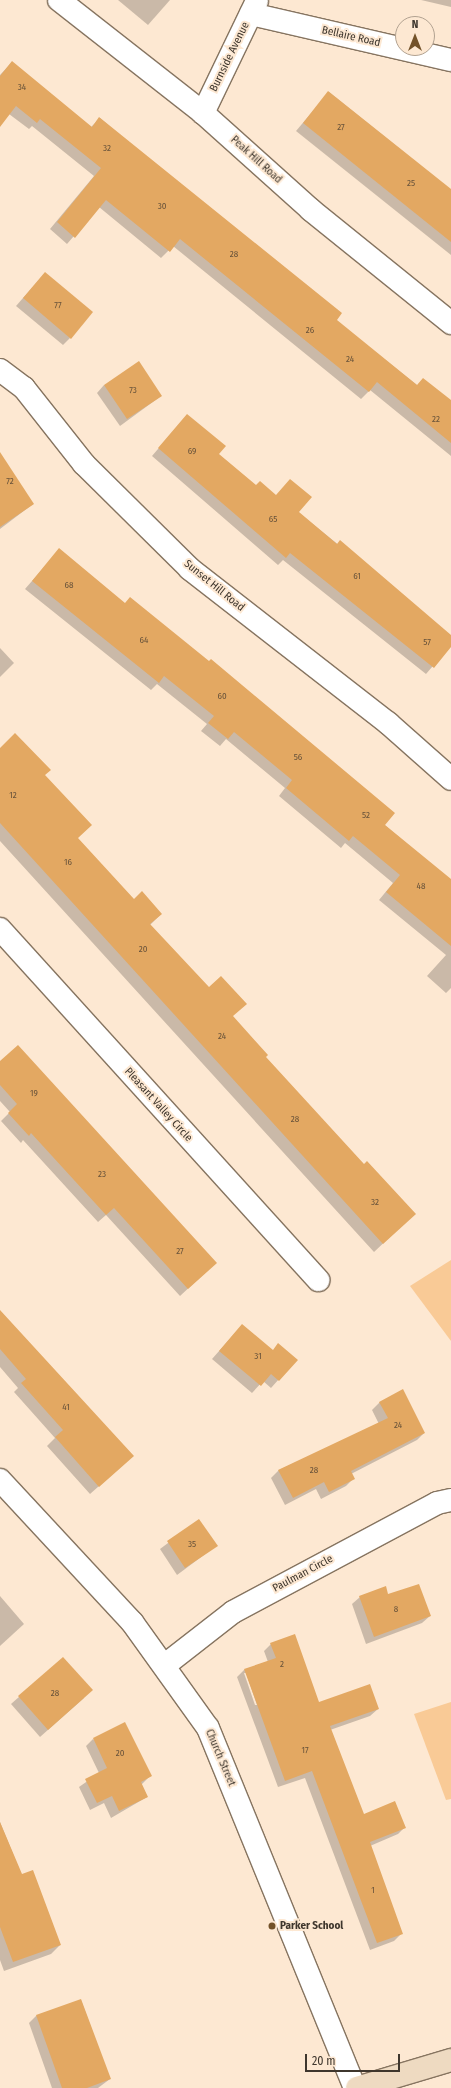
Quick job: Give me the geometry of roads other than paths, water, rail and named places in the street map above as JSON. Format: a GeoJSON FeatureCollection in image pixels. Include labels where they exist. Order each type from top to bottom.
{"type":"FeatureCollection","features":[{"type":"Feature","properties":{"kind":"main road"},"geometry":{"type":"LineString","coordinates":[[356,2088],[451,2060]]}},
{"type":"Feature","properties":{"kind":"street","name":"Peak Hill Road"},"geometry":{"type":"LineString","coordinates":[[59,0],[203,113],[311,210],[451,323]]}},
{"type":"Feature","properties":{"kind":"street","name":"Burnside Avenue"},"geometry":{"type":"LineString","coordinates":[[203,113],[254,7]]}},
{"type":"Feature","properties":{"kind":"street","name":"Bellaire Road"},"geometry":{"type":"LineString","coordinates":[[254,7],[451,60]]}},
{"type":"Feature","properties":{"kind":"street","name":"Sunset Hill Road"},"geometry":{"type":"LineString","coordinates":[[0,370],[24,388],[84,464],[190,569],[388,722],[451,779]]}},
{"type":"Feature","properties":{"kind":"street","name":"Pleasant Valley Circle"},"geometry":{"type":"LineString","coordinates":[[0,929],[318,1280]]}},
{"type":"Feature","properties":{"kind":"street","name":"Church Street"},"geometry":{"type":"LineString","coordinates":[[0,1480],[132,1622],[165,1665],[208,1728],[356,2088]]}},
{"type":"Feature","properties":{"kind":"street","name":"Paulman Circle"},"geometry":{"type":"LineString","coordinates":[[165,1665],[233,1612],[437,1504],[451,1500]]}},
{"type":"Feature","properties":{"kind":"place","name":"Parker School"},"geometry":{"type":"Point","coordinates":[272,1926]}}]}
